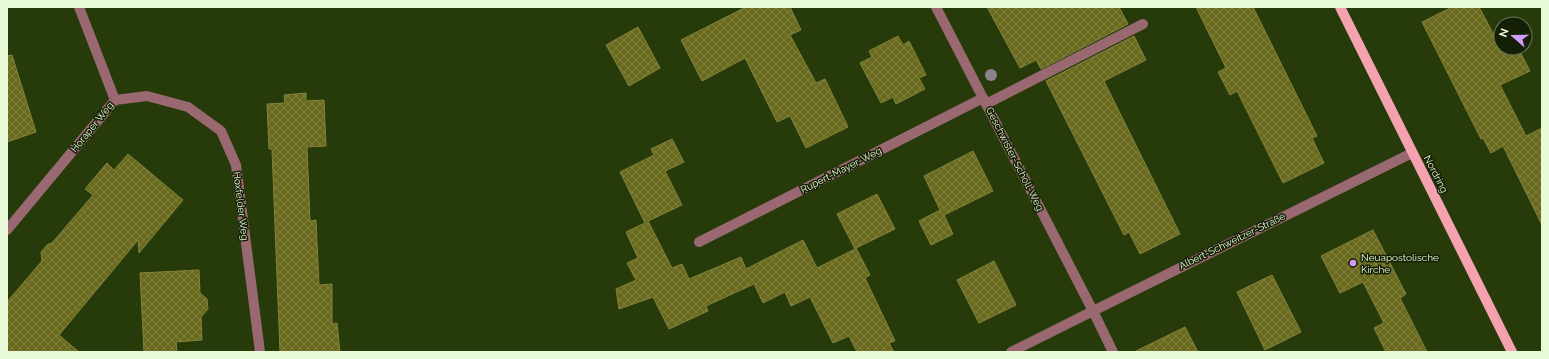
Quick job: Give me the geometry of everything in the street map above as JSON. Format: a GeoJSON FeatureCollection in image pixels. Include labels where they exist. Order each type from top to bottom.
{"type":"FeatureCollection","features":[{"type":"Feature","properties":{"kind":"main road","name":"Nordring"},"geometry":{"type":"LineString","coordinates":[[1340,7],[1512,352]]}},
{"type":"Feature","properties":{"kind":"street","name":"Horaper Weg"},"geometry":{"type":"LineString","coordinates":[[7,230],[115,100],[79,7]]}},
{"type":"Feature","properties":{"kind":"street","name":"Geschwister-Scholl-Weg"},"geometry":{"type":"LineString","coordinates":[[936,7],[1093,311]]}},
{"type":"Feature","properties":{"kind":"street","name":"Rupert-Mayer-Weg"},"geometry":{"type":"LineString","coordinates":[[699,242],[1143,24]]}},
{"type":"Feature","properties":{"kind":"street","name":"Hoxfelder Weg"},"geometry":{"type":"LineString","coordinates":[[115,100],[147,96],[188,107],[221,131],[236,165],[260,352]]}},
{"type":"Feature","properties":{"kind":"street","name":"Albert-Schweitzer-Straße"},"geometry":{"type":"LineString","coordinates":[[1011,352],[1412,153]]}},
{"type":"Feature","properties":{"kind":"street"},"geometry":{"type":"LineString","coordinates":[[1093,311],[1113,352]]}},
{"type":"Feature","properties":{"kind":"building"},"geometry":{"type":"Polygon","coordinates":[[[746,7],[790,7],[801,30],[790,35],[816,83],[825,79],[848,127],[806,148],[790,116],[777,122],[745,58],[702,81],[681,40],[746,7]]]}},
{"type":"Feature","properties":{"kind":"building"},"geometry":{"type":"Polygon","coordinates":[[[987,7],[1119,7],[1128,24],[1041,69],[1036,60],[1020,68],[987,7]]]}},
{"type":"Feature","properties":{"kind":"building"},"geometry":{"type":"Polygon","coordinates":[[[1196,7],[1253,7],[1317,136],[1312,138],[1324,163],[1283,183],[1237,91],[1230,95],[1218,72],[1226,68],[1196,7]]]}},
{"type":"Feature","properties":{"kind":"building"},"geometry":{"type":"Polygon","coordinates":[[[1452,7],[1479,7],[1493,33],[1493,56],[1522,56],[1530,71],[1500,85],[1526,136],[1542,128],[1542,225],[1503,146],[1491,153],[1483,138],[1481,139],[1422,22],[1452,7]]]}},
{"type":"Feature","properties":{"kind":"building"},"geometry":{"type":"Polygon","coordinates":[[[638,27],[660,68],[629,86],[606,45],[638,27]]]}},
{"type":"Feature","properties":{"kind":"building"},"geometry":{"type":"Polygon","coordinates":[[[898,36],[903,45],[909,41],[926,75],[919,78],[925,89],[896,104],[893,97],[881,103],[860,63],[872,57],[869,51],[898,36]]]}},
{"type":"Feature","properties":{"kind":"building"},"geometry":{"type":"Polygon","coordinates":[[[1134,36],[1146,60],[1104,81],[1180,234],[1140,254],[1129,232],[1124,235],[1046,81],[1134,36]]]}},
{"type":"Feature","properties":{"kind":"building"},"geometry":{"type":"Polygon","coordinates":[[[12,55],[36,132],[7,142],[7,56],[12,55]]]}},
{"type":"Feature","properties":{"kind":"building"},"geometry":{"type":"Polygon","coordinates":[[[306,93],[306,101],[324,100],[326,146],[307,147],[310,221],[316,220],[319,285],[332,284],[332,324],[337,323],[340,352],[280,352],[272,149],[269,149],[267,104],[285,103],[284,95],[306,93]]]}},
{"type":"Feature","properties":{"kind":"building"},"geometry":{"type":"Polygon","coordinates":[[[672,139],[684,162],[665,171],[682,205],[648,221],[672,268],[682,264],[689,279],[741,257],[746,269],[803,240],[817,268],[855,249],[837,214],[877,194],[895,229],[856,248],[870,275],[865,278],[895,341],[889,343],[894,352],[857,352],[849,336],[833,343],[810,297],[791,306],[785,292],[763,303],[754,284],[706,306],[708,311],[669,329],[653,297],[619,309],[616,289],[636,280],[627,263],[638,258],[626,232],[645,223],[620,172],[654,155],[651,149],[672,139]]]}},
{"type":"Feature","properties":{"kind":"building"},"geometry":{"type":"Polygon","coordinates":[[[973,151],[993,191],[944,215],[953,234],[931,245],[919,221],[940,210],[924,176],[973,151]]]}},
{"type":"Feature","properties":{"kind":"building"},"geometry":{"type":"Polygon","coordinates":[[[128,154],[183,200],[139,253],[138,240],[59,335],[79,352],[7,352],[7,302],[42,261],[41,252],[48,244],[52,243],[93,195],[85,189],[107,163],[114,170],[128,154]]]}},
{"type":"Feature","properties":{"kind":"building"},"geometry":{"type":"Polygon","coordinates":[[[1373,230],[1406,294],[1400,298],[1427,352],[1386,352],[1374,328],[1384,323],[1363,282],[1340,293],[1321,256],[1373,230]]]}},
{"type":"Feature","properties":{"kind":"building"},"geometry":{"type":"Polygon","coordinates":[[[994,261],[1016,305],[979,323],[957,280],[994,261]]]}},
{"type":"Feature","properties":{"kind":"building"},"geometry":{"type":"Polygon","coordinates":[[[199,270],[200,293],[207,299],[208,309],[201,317],[202,340],[176,342],[177,352],[144,352],[140,273],[199,270]]]}},
{"type":"Feature","properties":{"kind":"building"},"geometry":{"type":"Polygon","coordinates":[[[1272,275],[1301,332],[1265,350],[1237,292],[1272,275]]]}},
{"type":"Feature","properties":{"kind":"building"},"geometry":{"type":"Polygon","coordinates":[[[1185,327],[1198,352],[1134,352],[1185,327]]]}},
{"type":"Feature","properties":{"kind":"place","name":"Neuapostolische Kirche"},"geometry":{"type":"Point","coordinates":[1353,263]}}]}
